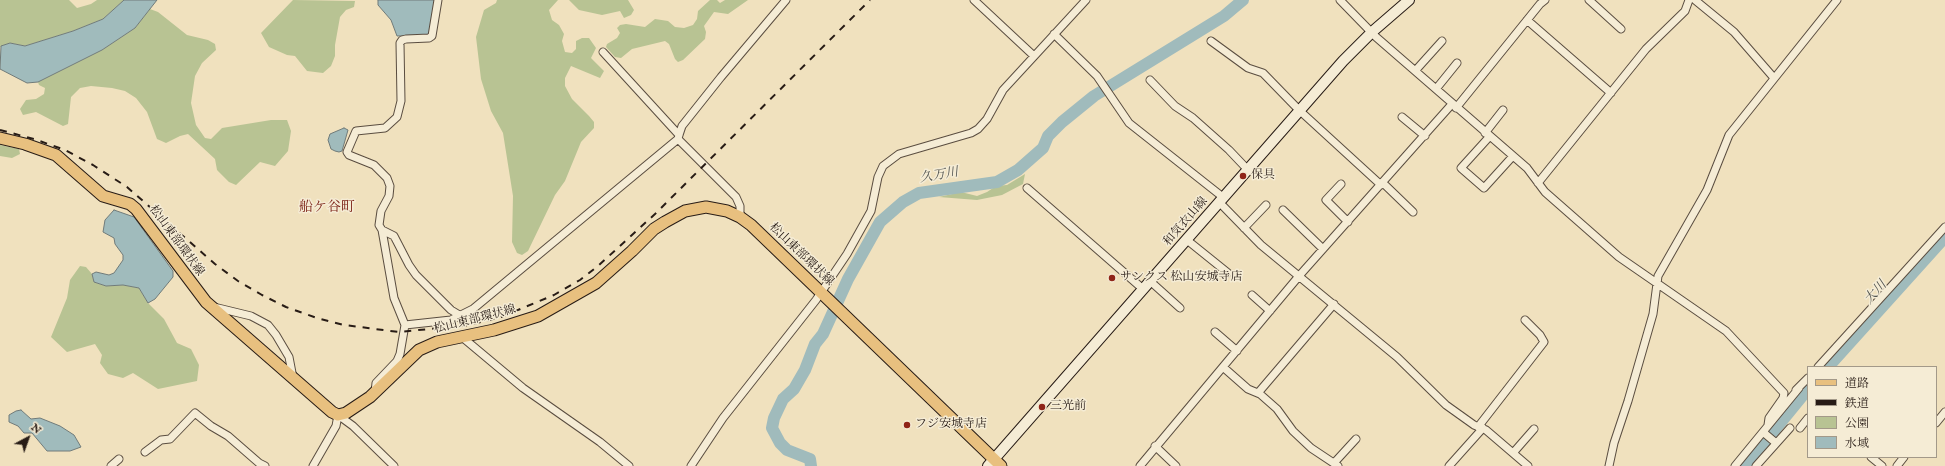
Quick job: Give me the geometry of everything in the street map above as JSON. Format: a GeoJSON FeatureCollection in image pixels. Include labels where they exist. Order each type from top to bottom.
{"type":"FeatureCollection","features":[{"type":"Feature","properties":{"kind":"main road","name":"和気衣山線"},"geometry":{"type":"LineString","coordinates":[[994,464],[1143,289],[1222,201],[1342,61],[1372,32],[1409,0]]}},
{"type":"Feature","properties":{"kind":"main road","name":"松山東部環状線"},"geometry":{"type":"LineString","coordinates":[[0,138],[26,144],[56,155],[69,164],[86,182],[103,196],[130,204],[148,223],[194,287],[212,307],[332,412],[338,415],[346,413],[375,392],[419,350],[437,342],[517,324],[560,304],[596,283],[654,229],[685,211],[706,207],[717,208],[740,217],[843,313],[994,464]]}},
{"type":"Feature","properties":{"kind":"street"},"geometry":{"type":"LineString","coordinates":[[375,392],[376,383],[397,361],[400,354],[405,325],[394,298],[382,230],[379,224],[381,210],[389,196],[390,186],[387,178],[374,165],[349,155],[347,152],[356,132],[385,128],[397,117],[401,101],[400,43],[402,40],[406,39],[429,38],[432,36],[438,0]]}},
{"type":"Feature","properties":{"kind":"street"},"geometry":{"type":"LineString","coordinates":[[405,325],[451,320],[472,309],[678,137],[682,126],[786,0]]}},
{"type":"Feature","properties":{"kind":"street"},"geometry":{"type":"LineString","coordinates":[[974,0],[1034,56]]}},
{"type":"Feature","properties":{"kind":"street"},"geometry":{"type":"LineString","coordinates":[[691,466],[723,418],[823,294],[868,217],[873,203],[878,177],[883,166],[899,154],[971,133],[978,129],[987,119],[1003,90],[1086,0]]}},
{"type":"Feature","properties":{"kind":"street"},"geometry":{"type":"LineString","coordinates":[[1340,0],[1372,32],[1415,71],[1532,173],[1538,183],[1619,257],[1726,331],[1784,393],[1790,393],[1799,388]]}},
{"type":"Feature","properties":{"kind":"street"},"geometry":{"type":"LineString","coordinates":[[1588,0],[1621,29]]}},
{"type":"Feature","properties":{"kind":"street"},"geometry":{"type":"LineString","coordinates":[[1538,183],[1646,49],[1685,11],[1689,0]]}},
{"type":"Feature","properties":{"kind":"street"},"geometry":{"type":"LineString","coordinates":[[1695,0],[1734,32],[1774,78]]}},
{"type":"Feature","properties":{"kind":"street"},"geometry":{"type":"LineString","coordinates":[[1609,466],[1614,442],[1628,402],[1653,314],[1657,282],[1678,239],[1712,181],[1729,135],[1836,0]]}},
{"type":"Feature","properties":{"kind":"street"},"geometry":{"type":"LineString","coordinates":[[1140,466],[1155,446],[1299,276],[1425,136],[1454,106],[1527,20],[1540,1]]}},
{"type":"Feature","properties":{"kind":"street"},"geometry":{"type":"LineString","coordinates":[[1527,20],[1611,93]]}},
{"type":"Feature","properties":{"kind":"street"},"geometry":{"type":"LineString","coordinates":[[1054,34],[1102,83],[1129,123],[1181,163],[1222,201],[1244,228],[1261,245],[1397,357],[1446,404],[1480,428],[1528,466]]}},
{"type":"Feature","properties":{"kind":"street"},"geometry":{"type":"LineString","coordinates":[[1211,41],[1248,68],[1263,73],[1299,110],[1413,212]]}},
{"type":"Feature","properties":{"kind":"street"},"geometry":{"type":"LineString","coordinates":[[1415,71],[1442,41]]}},
{"type":"Feature","properties":{"kind":"street"},"geometry":{"type":"LineString","coordinates":[[603,52],[678,137],[736,197],[740,206],[740,217]]}},
{"type":"Feature","properties":{"kind":"street"},"geometry":{"type":"LineString","coordinates":[[1436,89],[1457,63]]}},
{"type":"Feature","properties":{"kind":"street"},"geometry":{"type":"LineString","coordinates":[[1150,80],[1175,106],[1193,118],[1229,150],[1248,170]]}},
{"type":"Feature","properties":{"kind":"street"},"geometry":{"type":"LineString","coordinates":[[1503,110],[1488,135],[1461,168],[1484,188],[1512,156]]}},
{"type":"Feature","properties":{"kind":"street"},"geometry":{"type":"LineString","coordinates":[[1402,117],[1425,136]]}},
{"type":"Feature","properties":{"kind":"street"},"geometry":{"type":"LineString","coordinates":[[1341,184],[1326,200],[1348,222]]}},
{"type":"Feature","properties":{"kind":"street"},"geometry":{"type":"LineString","coordinates":[[1027,188],[1143,289]]}},
{"type":"Feature","properties":{"kind":"street"},"geometry":{"type":"LineString","coordinates":[[1244,228],[1266,205]]}},
{"type":"Feature","properties":{"kind":"street"},"geometry":{"type":"LineString","coordinates":[[1283,210],[1323,249]]}},
{"type":"Feature","properties":{"kind":"street"},"geometry":{"type":"LineString","coordinates":[[1819,366],[1945,227]]}},
{"type":"Feature","properties":{"kind":"street"},"geometry":{"type":"LineString","coordinates":[[382,230],[394,236],[416,275],[451,310],[461,316]]}},
{"type":"Feature","properties":{"kind":"street"},"geometry":{"type":"LineString","coordinates":[[1187,240],[1228,273]]}},
{"type":"Feature","properties":{"kind":"street"},"geometry":{"type":"LineString","coordinates":[[1150,281],[1180,308]]}},
{"type":"Feature","properties":{"kind":"street"},"geometry":{"type":"LineString","coordinates":[[1252,295],[1270,310]]}},
{"type":"Feature","properties":{"kind":"street"},"geometry":{"type":"LineString","coordinates":[[1258,393],[1334,304]]}},
{"type":"Feature","properties":{"kind":"street"},"geometry":{"type":"LineString","coordinates":[[212,307],[252,316],[268,325],[289,357],[293,378]]}},
{"type":"Feature","properties":{"kind":"street"},"geometry":{"type":"LineString","coordinates":[[1449,466],[1480,428],[1544,342],[1540,335],[1525,320]]}},
{"type":"Feature","properties":{"kind":"street"},"geometry":{"type":"LineString","coordinates":[[1215,332],[1237,351]]}},
{"type":"Feature","properties":{"kind":"street"},"geometry":{"type":"LineString","coordinates":[[462,337],[523,388],[600,442],[629,466]]}},
{"type":"Feature","properties":{"kind":"street"},"geometry":{"type":"LineString","coordinates":[[1223,367],[1248,389],[1258,393],[1278,410],[1293,431],[1312,448],[1336,464],[1356,439]]}},
{"type":"Feature","properties":{"kind":"street"},"geometry":{"type":"LineString","coordinates":[[1735,466],[1807,379]]}},
{"type":"Feature","properties":{"kind":"street"},"geometry":{"type":"LineString","coordinates":[[1768,425],[1769,418],[1783,398],[1784,393]]}},
{"type":"Feature","properties":{"kind":"street"},"geometry":{"type":"LineString","coordinates":[[1937,422],[1945,412]]}},
{"type":"Feature","properties":{"kind":"street"},"geometry":{"type":"LineString","coordinates":[[145,452],[161,440],[170,440],[195,413],[211,426],[228,436],[259,463],[265,466]]}},
{"type":"Feature","properties":{"kind":"street"},"geometry":{"type":"LineString","coordinates":[[313,466],[336,426],[338,415],[371,442],[394,466]]}},
{"type":"Feature","properties":{"kind":"street"},"geometry":{"type":"LineString","coordinates":[[1800,428],[1807,419]]}},
{"type":"Feature","properties":{"kind":"street"},"geometry":{"type":"LineString","coordinates":[[1756,466],[1774,444],[1790,428]]}},
{"type":"Feature","properties":{"kind":"street"},"geometry":{"type":"LineString","coordinates":[[1513,453],[1534,429]]}},
{"type":"Feature","properties":{"kind":"street"},"geometry":{"type":"LineString","coordinates":[[1764,432],[1774,444]]}},
{"type":"Feature","properties":{"kind":"street"},"geometry":{"type":"LineString","coordinates":[[1762,466],[1774,444]]}},
{"type":"Feature","properties":{"kind":"street"},"geometry":{"type":"LineString","coordinates":[[1155,446],[1176,466]]}},
{"type":"Feature","properties":{"kind":"street"},"geometry":{"type":"LineString","coordinates":[[1872,458],[1882,466]]}},
{"type":"Feature","properties":{"kind":"street"},"geometry":{"type":"LineString","coordinates":[[1897,466],[1903,458]]}},
{"type":"Feature","properties":{"kind":"street"},"geometry":{"type":"LineString","coordinates":[[111,466],[119,459]]}},
{"type":"Feature","properties":{"kind":"green space"},"geometry":{"type":"Polygon","coordinates":[[[0,0],[69,0],[77,8],[91,4],[97,0],[124,0],[103,19],[73,31],[25,46],[10,43],[0,47],[0,0]]]}},
{"type":"Feature","properties":{"kind":"green space"},"geometry":{"type":"Polygon","coordinates":[[[293,0],[355,1],[354,7],[346,10],[340,17],[335,45],[335,56],[331,66],[323,73],[307,71],[295,56],[287,55],[269,47],[261,33],[293,0]]]}},
{"type":"Feature","properties":{"kind":"green space"},"geometry":{"type":"Polygon","coordinates":[[[497,0],[558,0],[549,10],[552,20],[559,25],[564,34],[562,41],[565,52],[572,53],[576,49],[576,41],[582,38],[589,38],[596,48],[591,58],[604,71],[600,78],[571,66],[565,78],[565,86],[572,99],[594,122],[594,128],[581,142],[565,181],[555,195],[528,251],[522,255],[517,253],[512,242],[513,196],[503,133],[491,111],[481,79],[476,37],[484,10],[496,3],[497,0]]]}},
{"type":"Feature","properties":{"kind":"green space"},"geometry":{"type":"Polygon","coordinates":[[[569,0],[628,0],[634,10],[631,15],[624,18],[620,11],[602,15],[579,10],[569,0]]]}},
{"type":"Feature","properties":{"kind":"green space"},"geometry":{"type":"Polygon","coordinates":[[[710,0],[717,0],[720,3],[725,0],[748,0],[728,14],[714,12],[704,26],[706,32],[705,39],[683,60],[678,62],[675,59],[669,44],[665,41],[632,49],[621,58],[615,57],[606,47],[607,44],[617,38],[620,33],[617,28],[620,25],[626,24],[645,27],[655,19],[668,21],[675,27],[684,28],[693,25],[697,19],[698,11],[710,0]]]}},
{"type":"Feature","properties":{"kind":"green space"},"geometry":{"type":"Polygon","coordinates":[[[150,9],[158,12],[187,35],[208,40],[215,44],[216,50],[202,63],[195,76],[191,103],[196,125],[205,138],[211,139],[222,128],[271,120],[287,120],[291,131],[288,151],[275,166],[260,162],[236,185],[229,182],[217,170],[215,159],[188,134],[166,143],[157,139],[147,112],[136,98],[125,91],[112,88],[91,86],[80,88],[71,97],[68,124],[63,126],[36,112],[23,115],[20,109],[26,100],[36,99],[44,94],[45,88],[39,85],[38,82],[102,50],[135,28],[150,9]]]}},
{"type":"Feature","properties":{"kind":"green space"},"geometry":{"type":"Polygon","coordinates":[[[0,145],[19,149],[20,154],[12,158],[0,156],[0,145]]]}},
{"type":"Feature","properties":{"kind":"green space"},"geometry":{"type":"Polygon","coordinates":[[[1025,174],[1023,184],[1002,195],[977,200],[939,197],[961,192],[977,196],[996,186],[1007,185],[1025,174]]]}},
{"type":"Feature","properties":{"kind":"green space"},"geometry":{"type":"Polygon","coordinates":[[[80,266],[86,267],[92,274],[94,282],[106,286],[123,285],[139,288],[148,303],[164,319],[177,343],[191,349],[199,365],[197,381],[158,389],[133,373],[123,378],[108,374],[100,363],[102,355],[95,344],[67,352],[51,337],[67,298],[70,280],[80,266]]]}},
{"type":"Feature","properties":{"kind":"water"},"geometry":{"type":"Polygon","coordinates":[[[124,0],[157,0],[135,28],[102,50],[38,82],[27,83],[0,69],[1,46],[10,43],[25,46],[73,31],[103,19],[124,0]]]}},
{"type":"Feature","properties":{"kind":"water"},"geometry":{"type":"Polygon","coordinates":[[[378,0],[436,0],[431,33],[427,35],[397,36],[391,20],[378,5],[378,0]]]}},
{"type":"Feature","properties":{"kind":"water"},"geometry":{"type":"Polygon","coordinates":[[[344,128],[348,130],[342,151],[339,152],[331,149],[328,140],[330,134],[344,128]]]}},
{"type":"Feature","properties":{"kind":"water"},"geometry":{"type":"Polygon","coordinates":[[[114,210],[134,217],[173,271],[173,277],[155,299],[148,303],[139,288],[123,285],[106,286],[94,282],[92,274],[96,272],[109,275],[114,273],[123,260],[123,255],[115,244],[114,238],[103,232],[105,220],[114,210]]]}},
{"type":"Feature","properties":{"kind":"water"},"geometry":{"type":"Polygon","coordinates":[[[21,410],[31,419],[40,418],[60,426],[74,435],[81,447],[70,451],[47,451],[32,433],[24,433],[18,426],[9,422],[9,415],[21,410]]]}},
{"type":"Feature","properties":{"kind":"waterway","name":"久万川"},"geometry":{"type":"LineString","coordinates":[[811,466],[810,459],[787,450],[780,443],[772,428],[774,418],[783,399],[794,389],[805,370],[815,344],[823,334],[848,279],[880,222],[903,202],[919,193],[997,182],[1018,170],[1043,148],[1048,136],[1062,122],[1094,96],[1224,16],[1243,0]]}},
{"type":"Feature","properties":{"kind":"waterway","name":"大川"},"geometry":{"type":"LineString","coordinates":[[1829,366],[1945,237]]}},
{"type":"Feature","properties":{"kind":"waterway","name":"大川"},"geometry":{"type":"LineString","coordinates":[[1745,466],[1807,390]]}},
{"type":"Feature","properties":{"kind":"railway"},"geometry":{"type":"LineString","coordinates":[[0,130],[34,139],[65,150],[93,165],[127,187],[215,264],[238,281],[286,307],[317,318],[344,325],[399,332],[469,325],[501,317],[554,295],[580,280],[598,266],[655,214],[870,0]]}},
{"type":"Feature","properties":{"kind":"place","name":"保具"},"geometry":{"type":"Point","coordinates":[1243,176]}},
{"type":"Feature","properties":{"kind":"place","name":"サンクス 松山安城寺店"},"geometry":{"type":"Point","coordinates":[1112,278]}},
{"type":"Feature","properties":{"kind":"place","name":"三光前"},"geometry":{"type":"Point","coordinates":[1042,407]}},
{"type":"Feature","properties":{"kind":"place","name":"フジ安城寺店"},"geometry":{"type":"Point","coordinates":[907,425]}},
{"type":"Feature","properties":{"kind":"district","name":"船ケ谷町"},"geometry":{"type":"Point","coordinates":[327,208]}}]}
